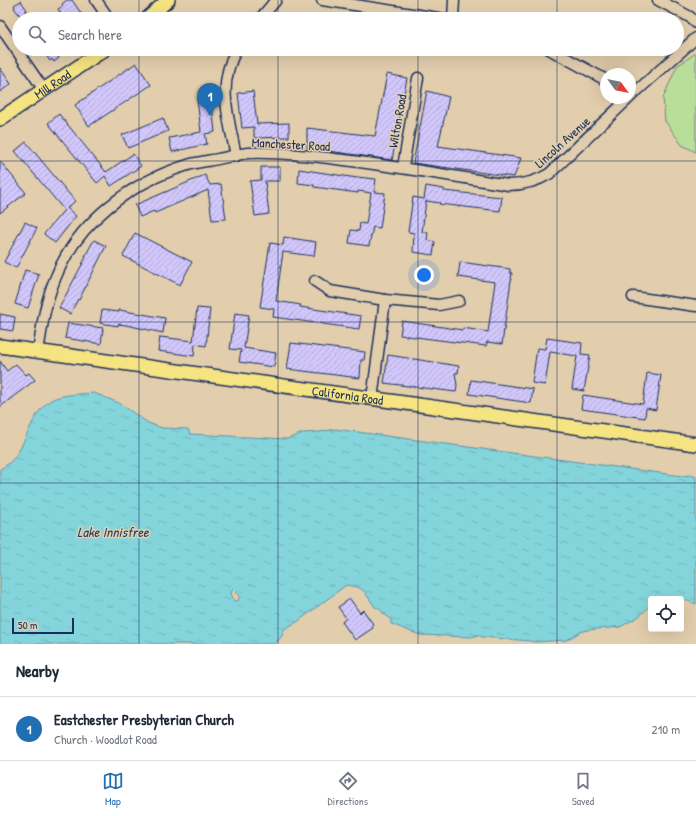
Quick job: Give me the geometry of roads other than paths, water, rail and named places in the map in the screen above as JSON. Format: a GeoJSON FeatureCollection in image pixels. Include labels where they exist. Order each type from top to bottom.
{"type":"FeatureCollection","features":[{"type":"Feature","properties":{"kind":"main road"},"geometry":{"type":"LineString","coordinates":[[155,12],[168,0]]}},
{"type":"Feature","properties":{"kind":"main road","name":"Mill Road"},"geometry":{"type":"LineString","coordinates":[[0,119],[95,56]]}},
{"type":"Feature","properties":{"kind":"main road","name":"California Road"},"geometry":{"type":"LineString","coordinates":[[0,346],[696,444]]}},
{"type":"Feature","properties":{"kind":"street"},"geometry":{"type":"LineString","coordinates":[[96,0],[105,12]]}},
{"type":"Feature","properties":{"kind":"street"},"geometry":{"type":"LineString","coordinates":[[266,12],[276,0]]}},
{"type":"Feature","properties":{"kind":"street"},"geometry":{"type":"LineString","coordinates":[[322,0],[350,2],[406,12]]}},
{"type":"Feature","properties":{"kind":"street"},"geometry":{"type":"LineString","coordinates":[[453,12],[454,0]]}},
{"type":"Feature","properties":{"kind":"street"},"geometry":{"type":"LineString","coordinates":[[658,0],[681,12]]}},
{"type":"Feature","properties":{"kind":"street"},"geometry":{"type":"LineString","coordinates":[[684,14],[696,23]]}},
{"type":"Feature","properties":{"kind":"street"},"geometry":{"type":"LineString","coordinates":[[0,26],[12,43]]}},
{"type":"Feature","properties":{"kind":"street","name":"Lincoln Avenue"},"geometry":{"type":"LineString","coordinates":[[684,49],[696,38]]}},
{"type":"Feature","properties":{"kind":"street"},"geometry":{"type":"LineString","coordinates":[[21,56],[44,90]]}},
{"type":"Feature","properties":{"kind":"street"},"geometry":{"type":"LineString","coordinates":[[233,56],[227,72],[225,94],[236,156]]}},
{"type":"Feature","properties":{"kind":"street"},"geometry":{"type":"LineString","coordinates":[[562,56],[600,77]]}},
{"type":"Feature","properties":{"kind":"street","name":"Lincoln Avenue"},"geometry":{"type":"LineString","coordinates":[[636,91],[676,56]]}},
{"type":"Feature","properties":{"kind":"street","name":"Wilton Road"},"geometry":{"type":"LineString","coordinates":[[403,167],[418,78]]}},
{"type":"Feature","properties":{"kind":"street","name":"Lincoln Avenue"},"geometry":{"type":"LineString","coordinates":[[527,183],[538,180],[549,174],[622,104]]}},
{"type":"Feature","properties":{"kind":"street","name":"Manchester Road"},"geometry":{"type":"LineString","coordinates":[[38,352],[43,316],[47,300],[55,277],[75,241],[112,203],[148,181],[188,165],[246,154],[295,154],[403,167],[508,186],[527,183]]}},
{"type":"Feature","properties":{"kind":"street"},"geometry":{"type":"LineString","coordinates":[[315,281],[330,291],[385,300],[439,305],[458,301]]}},
{"type":"Feature","properties":{"kind":"street"},"geometry":{"type":"LineString","coordinates":[[633,297],[696,306]]}},
{"type":"Feature","properties":{"kind":"street"},"geometry":{"type":"LineString","coordinates":[[372,399],[385,300]]}},
{"type":"Feature","properties":{"kind":"water","name":"Lake Innisfree"},"geometry":{"type":"Polygon","coordinates":[[[94,393],[119,403],[148,423],[162,428],[188,429],[190,434],[287,439],[303,433],[335,429],[682,476],[690,475],[696,477],[696,604],[684,600],[684,596],[648,596],[648,608],[638,617],[620,627],[587,630],[580,632],[567,640],[535,642],[482,637],[478,635],[472,637],[420,635],[391,624],[391,619],[380,609],[375,607],[364,591],[358,587],[346,585],[297,622],[284,629],[282,636],[275,644],[0,644],[0,469],[9,463],[16,455],[36,416],[43,407],[51,400],[66,395],[94,393]],[[233,589],[231,593],[234,601],[238,601],[239,597],[241,597],[233,589]]]}},
{"type":"Feature","properties":{"kind":"place","name":"Eastchester Presbyterian Church"},"geometry":{"type":"Point","coordinates":[210,116]}}]}
